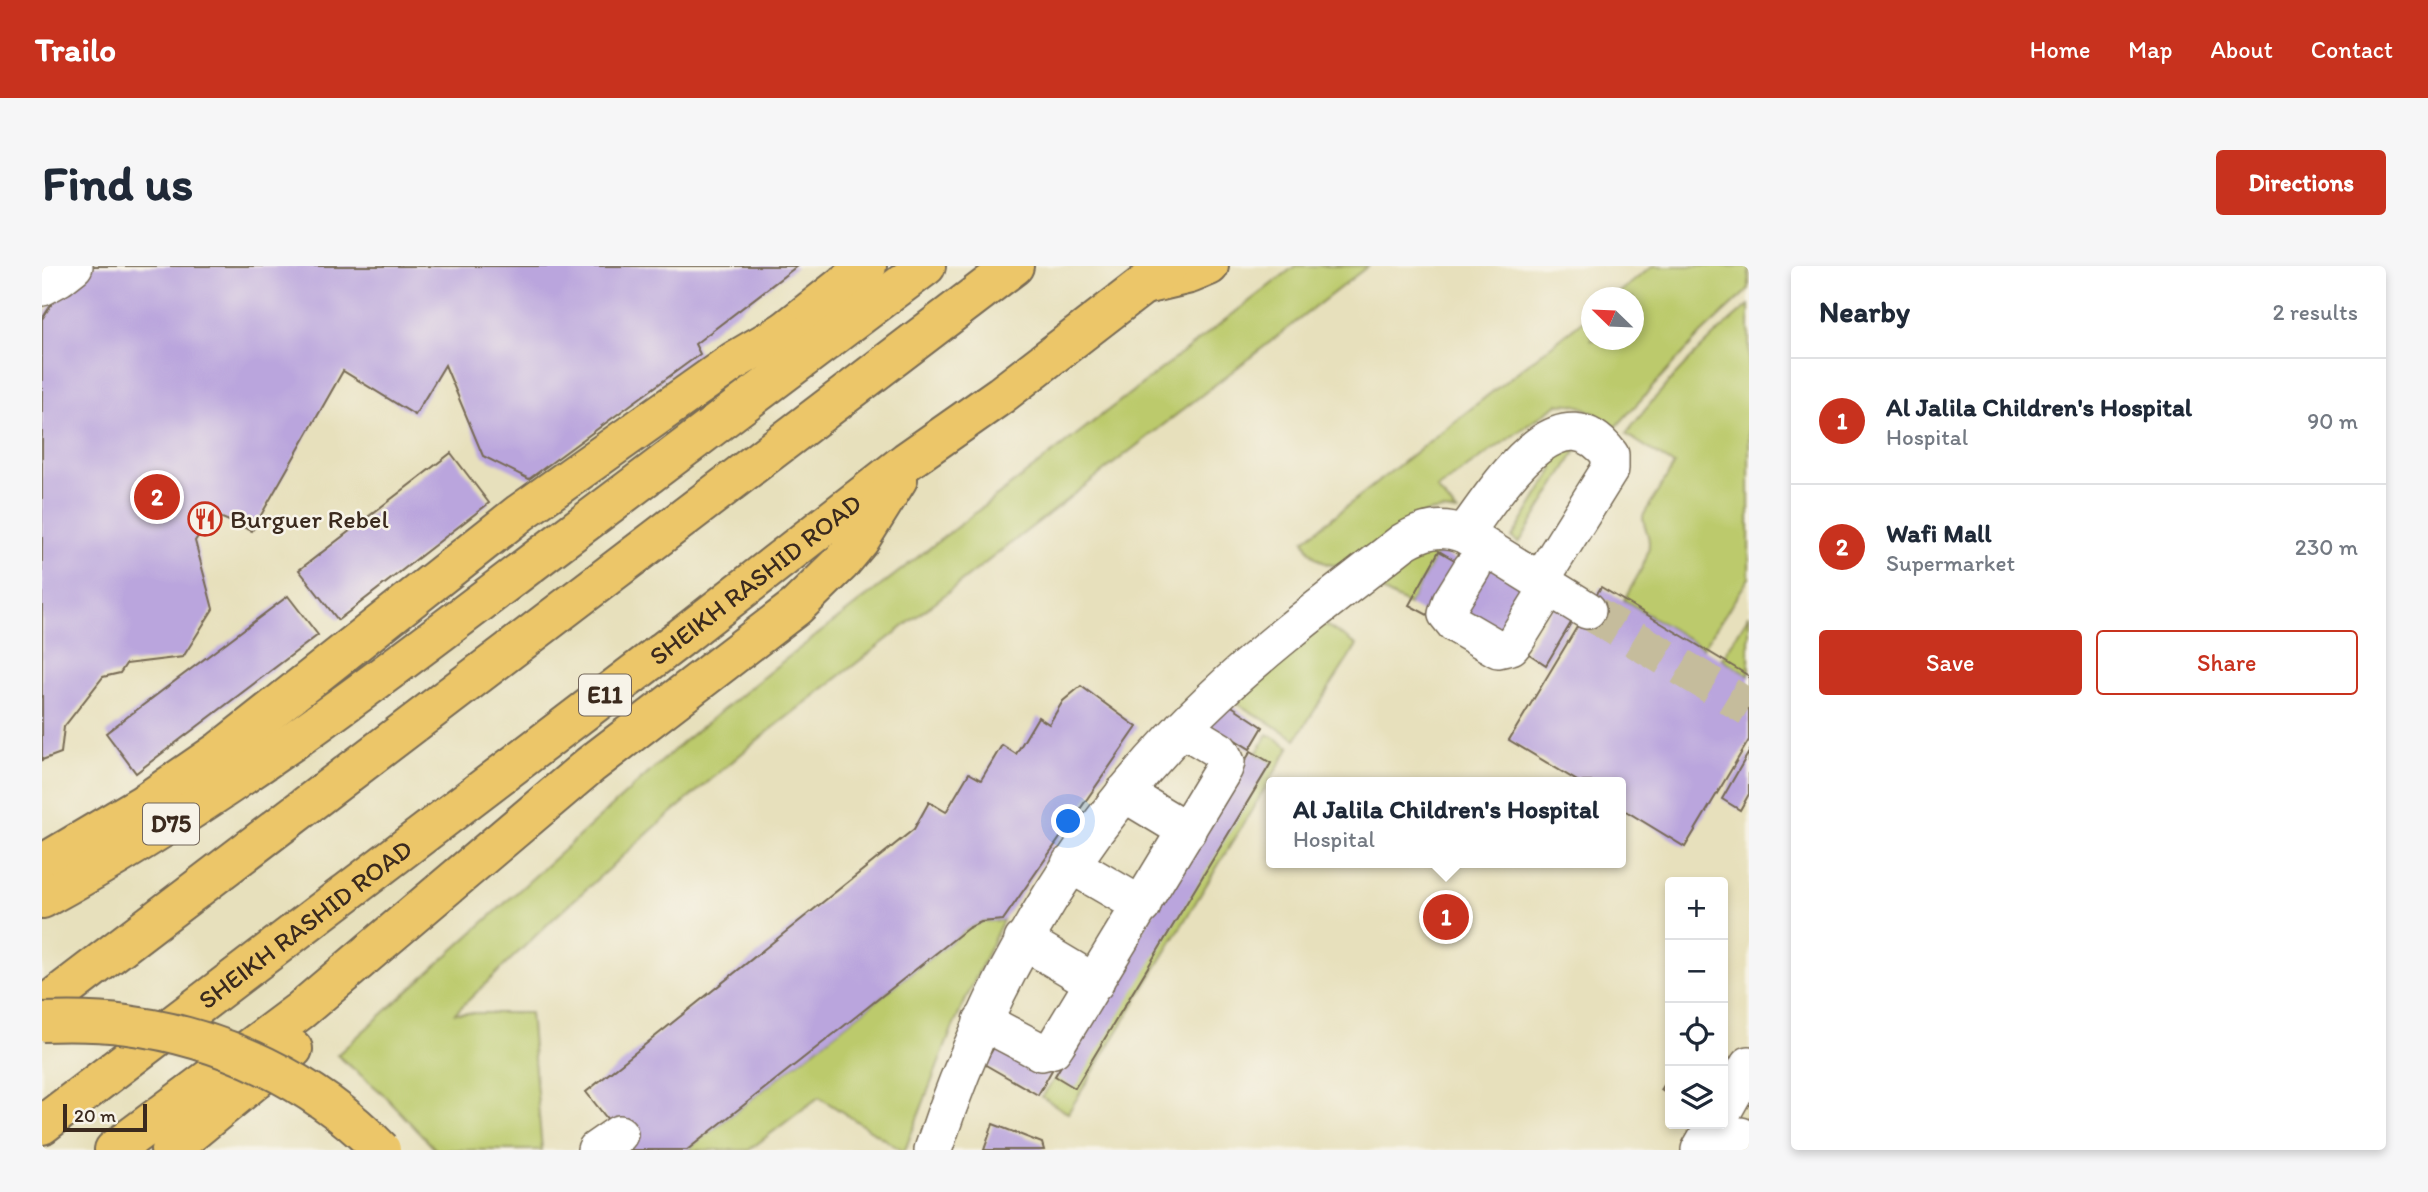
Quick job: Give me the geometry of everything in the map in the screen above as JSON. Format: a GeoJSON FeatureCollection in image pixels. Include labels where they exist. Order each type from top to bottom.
{"type":"FeatureCollection","features":[{"type":"Feature","properties":{"kind":"highway"},"geometry":{"type":"LineString","coordinates":[[295,740],[438,609],[578,498],[697,410],[757,359],[785,331],[867,266]]}},
{"type":"Feature","properties":{"kind":"highway"},"geometry":{"type":"LineString","coordinates":[[295,740],[926,266]]}},
{"type":"Feature","properties":{"kind":"highway"},"geometry":{"type":"LineString","coordinates":[[42,1007],[1014,266]]}},
{"type":"Feature","properties":{"kind":"highway"},"geometry":{"type":"LineString","coordinates":[[1156,276],[1190,274],[1209,266]]}},
{"type":"Feature","properties":{"kind":"highway","name":"SHEIKH RASHID ROAD"},"geometry":{"type":"LineString","coordinates":[[42,1125],[679,639],[907,461],[1002,395],[1156,276]]}},
{"type":"Feature","properties":{"kind":"highway"},"geometry":{"type":"LineString","coordinates":[[49,858],[143,804],[221,750],[520,513],[734,361],[785,331]]}},
{"type":"Feature","properties":{"kind":"highway"},"geometry":{"type":"LineString","coordinates":[[114,1150],[230,1065],[373,951],[590,765],[796,607],[840,564],[860,540],[907,461]]}},
{"type":"Feature","properties":{"kind":"highway","name":"D75"},"geometry":{"type":"LineString","coordinates":[[42,900],[160,831],[295,740]]}},
{"type":"Feature","properties":{"kind":"highway"},"geometry":{"type":"LineString","coordinates":[[170,1150],[320,1025],[342,1001],[373,951]]}},
{"type":"Feature","properties":{"kind":"highway"},"geometry":{"type":"LineString","coordinates":[[42,1021],[127,1025],[203,1042],[241,1056],[276,1072],[310,1093],[342,1115],[380,1150]]}},
{"type":"Feature","properties":{"kind":"street"},"geometry":{"type":"LineString","coordinates":[[42,287],[74,266]]}},
{"type":"Feature","properties":{"kind":"street"},"geometry":{"type":"LineString","coordinates":[[1567,431],[1579,432],[1590,436],[1610,455],[1610,469],[1545,584],[1511,646],[1498,649],[1455,624],[1447,614],[1468,551],[1512,471],[1546,440],[1567,431]]}},
{"type":"Feature","properties":{"kind":"street"},"geometry":{"type":"LineString","coordinates":[[933,1150],[952,1091],[982,1021],[1023,940],[1070,864],[1124,793],[1182,728],[1246,667],[1403,542],[1418,533],[1435,528],[1451,529],[1468,551],[1545,584],[1587,610]]}},
{"type":"Feature","properties":{"kind":"street"},"geometry":{"type":"LineString","coordinates":[[982,1021],[1035,1050],[1048,1052],[1057,1043],[1142,906],[1226,762],[1220,751],[1182,728]]}},
{"type":"Feature","properties":{"kind":"street"},"geometry":{"type":"LineString","coordinates":[[1124,793],[1187,831]]}},
{"type":"Feature","properties":{"kind":"street"},"geometry":{"type":"LineString","coordinates":[[1070,864],[1142,906]]}},
{"type":"Feature","properties":{"kind":"street"},"geometry":{"type":"LineString","coordinates":[[1023,940],[1095,983]]}},
{"type":"Feature","properties":{"kind":"street"},"geometry":{"type":"LineString","coordinates":[[1700,1150],[1735,1128],[1749,1065]]}},
{"type":"Feature","properties":{"kind":"green space"},"geometry":{"type":"Polygon","coordinates":[[[1295,266],[1368,266],[760,738],[655,827],[455,1013],[530,1013],[542,1150],[436,1150],[382,1093],[337,1055],[683,742],[778,665],[1295,266]]]}},
{"type":"Feature","properties":{"kind":"green space"},"geometry":{"type":"Polygon","coordinates":[[[1653,266],[1749,266],[1749,289],[1701,334],[1616,427],[1574,404],[1558,404],[1437,489],[1457,512],[1428,512],[1352,564],[1330,564],[1312,554],[1304,540],[1581,322],[1581,350],[1644,350],[1644,287],[1626,287],[1653,266]]]}},
{"type":"Feature","properties":{"kind":"green space"},"geometry":{"type":"Polygon","coordinates":[[[1749,305],[1749,578],[1703,648],[1624,600],[1648,550],[1649,539],[1643,516],[1674,465],[1626,434],[1684,366],[1749,305]]]}},
{"type":"Feature","properties":{"kind":"green space"},"geometry":{"type":"Polygon","coordinates":[[[1578,448],[1519,543],[1512,538],[1554,469],[1537,458],[1578,448]]]}},
{"type":"Feature","properties":{"kind":"green space"},"geometry":{"type":"Polygon","coordinates":[[[1435,548],[1439,551],[1409,605],[1380,590],[1409,565],[1435,548]]]}},
{"type":"Feature","properties":{"kind":"green space"},"geometry":{"type":"Polygon","coordinates":[[[1749,615],[1749,676],[1722,659],[1749,615]]]}},
{"type":"Feature","properties":{"kind":"green space"},"geometry":{"type":"Polygon","coordinates":[[[1324,624],[1357,645],[1296,739],[1233,701],[1324,624]]]}},
{"type":"Feature","properties":{"kind":"green space"},"geometry":{"type":"Polygon","coordinates":[[[1268,734],[1290,747],[1272,777],[1266,777],[1266,787],[1068,1113],[1042,1097],[1271,763],[1256,754],[1268,734]]]}},
{"type":"Feature","properties":{"kind":"green space"},"geometry":{"type":"Polygon","coordinates":[[[1003,920],[952,1029],[905,1150],[819,1097],[749,1150],[687,1150],[968,928],[981,922],[1003,920]]]}},
{"type":"Feature","properties":{"kind":"building"},"geometry":{"type":"Polygon","coordinates":[[[76,266],[797,266],[695,344],[700,354],[529,479],[483,456],[445,365],[415,415],[343,371],[252,531],[213,514],[195,541],[213,609],[183,657],[126,664],[120,673],[103,677],[64,727],[61,753],[42,760],[42,319],[76,266]]]}},
{"type":"Feature","properties":{"kind":"building"},"geometry":{"type":"Polygon","coordinates":[[[451,453],[489,503],[338,620],[299,570],[451,453]]]}},
{"type":"Feature","properties":{"kind":"building"},"geometry":{"type":"Polygon","coordinates":[[[1439,551],[1463,565],[1433,618],[1409,605],[1439,551]]]}},
{"type":"Feature","properties":{"kind":"building"},"geometry":{"type":"Polygon","coordinates":[[[1490,567],[1535,594],[1508,640],[1463,614],[1490,567]]]}},
{"type":"Feature","properties":{"kind":"building"},"geometry":{"type":"Polygon","coordinates":[[[1601,587],[1749,676],[1749,740],[1685,847],[1626,811],[1626,777],[1571,777],[1509,740],[1601,587]]]}},
{"type":"Feature","properties":{"kind":"building"},"geometry":{"type":"Polygon","coordinates":[[[288,596],[318,635],[136,773],[106,733],[288,596]]]}},
{"type":"Feature","properties":{"kind":"building"},"geometry":{"type":"Polygon","coordinates":[[[1555,604],[1575,616],[1546,665],[1526,652],[1555,604]]]}},
{"type":"Feature","properties":{"kind":"building"},"geometry":{"type":"Polygon","coordinates":[[[1081,686],[1137,727],[1003,920],[981,922],[968,928],[687,1150],[621,1150],[627,1144],[586,1092],[914,829],[929,802],[946,812],[969,773],[981,780],[1002,745],[1016,754],[1038,717],[1049,724],[1063,701],[1081,686]]]}},
{"type":"Feature","properties":{"kind":"building"},"geometry":{"type":"Polygon","coordinates":[[[1230,705],[1263,727],[1250,749],[1208,723],[1230,705]]]}},
{"type":"Feature","properties":{"kind":"building"},"geometry":{"type":"Polygon","coordinates":[[[1251,751],[1271,763],[1075,1088],[1055,1076],[1251,751]]]}},
{"type":"Feature","properties":{"kind":"building"},"geometry":{"type":"Polygon","coordinates":[[[1749,752],[1749,794],[1740,810],[1722,799],[1749,752]]]}},
{"type":"Feature","properties":{"kind":"building"},"geometry":{"type":"Polygon","coordinates":[[[999,1039],[1052,1070],[1038,1095],[984,1064],[999,1039]]]}},
{"type":"Feature","properties":{"kind":"building"},"geometry":{"type":"Polygon","coordinates":[[[993,1124],[1042,1143],[1044,1150],[984,1150],[993,1124]]]}},
{"type":"Feature","properties":{"kind":"tunnel"},"geometry":{"type":"LineString","coordinates":[[1587,610],[1749,708]]}},
{"type":"Feature","properties":{"kind":"place","name":"Wafi Mall"},"geometry":{"type":"Point","coordinates":[157,497]}},
{"type":"Feature","properties":{"kind":"place","name":"Burguer Rebel"},"geometry":{"type":"Point","coordinates":[205,519]}},
{"type":"Feature","properties":{"kind":"place","name":"Al Jalila Children's Hospital"},"geometry":{"type":"Point","coordinates":[1446,917]}}]}
